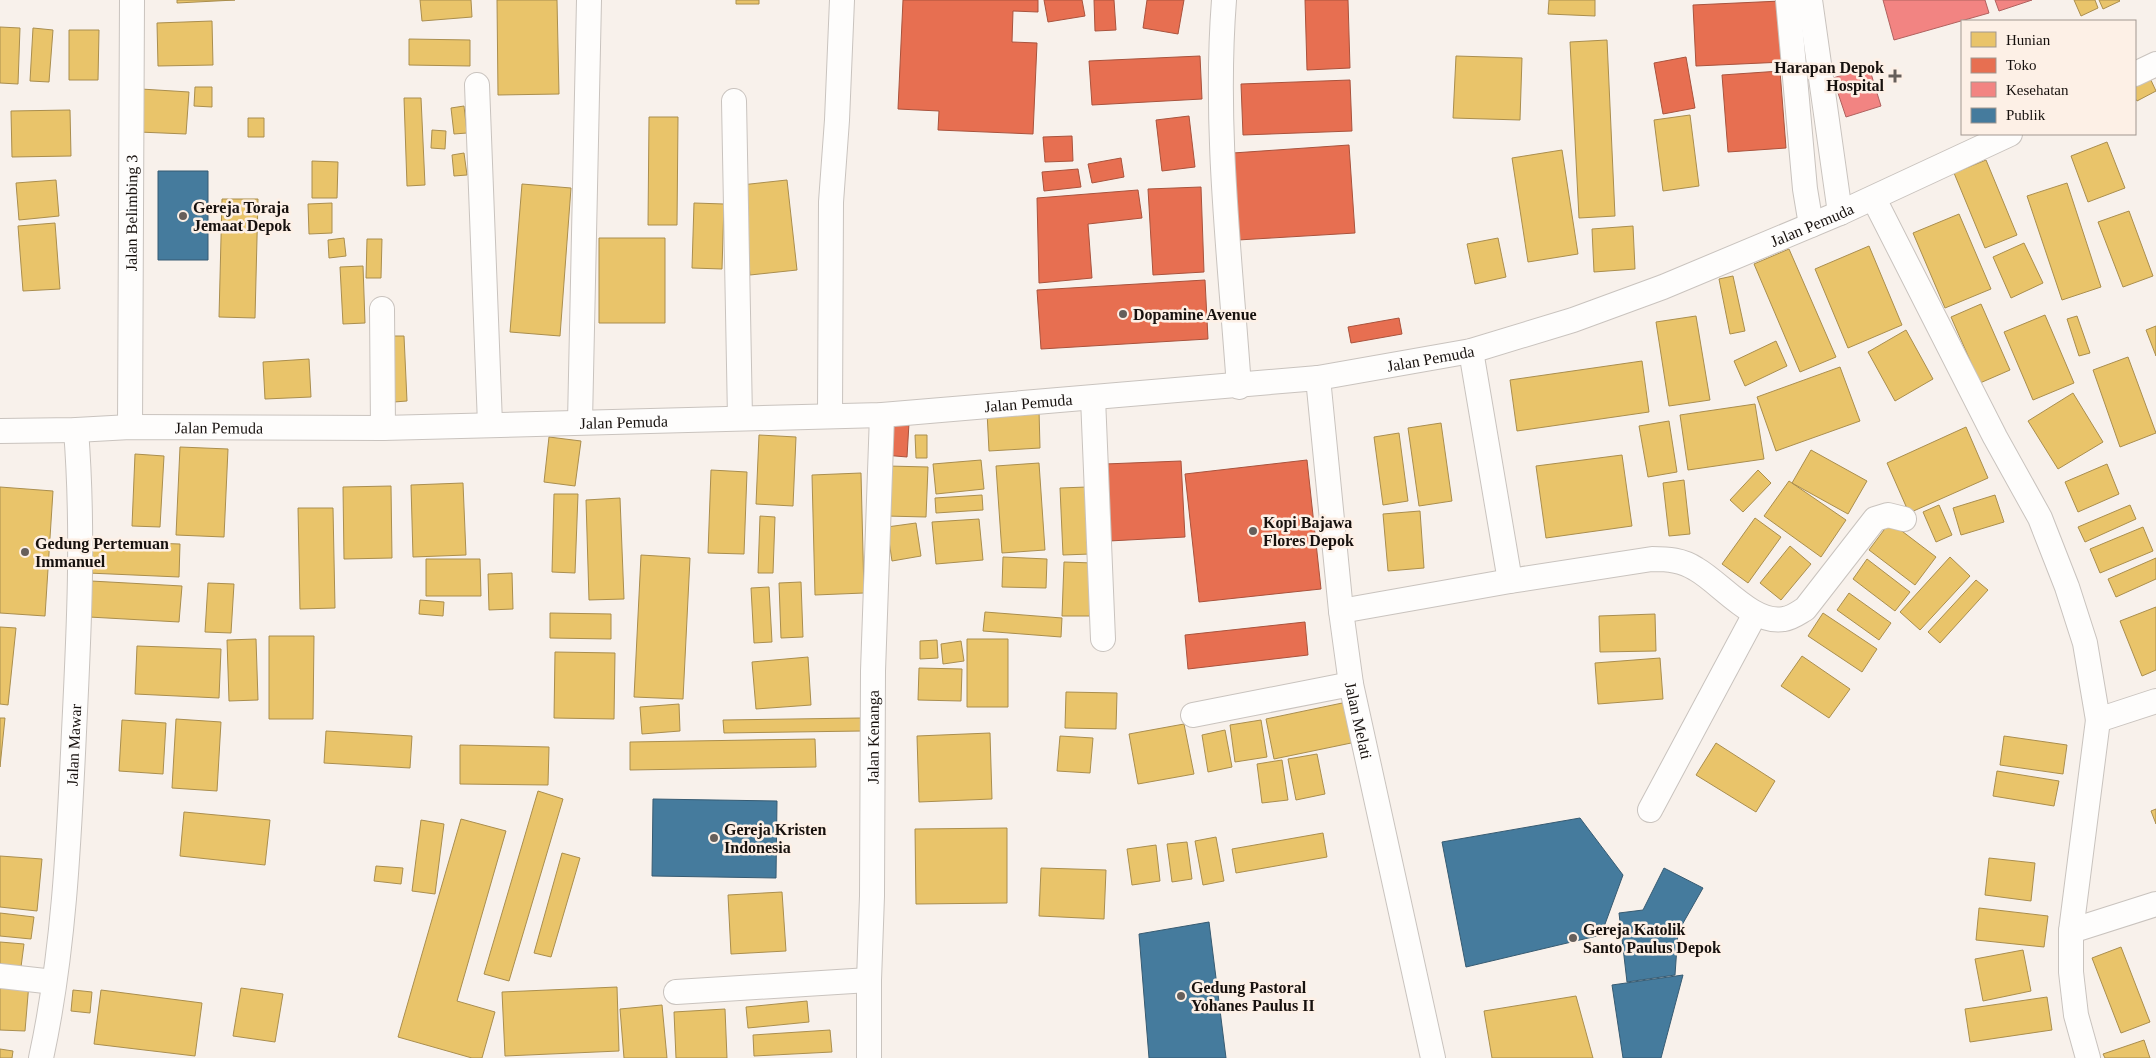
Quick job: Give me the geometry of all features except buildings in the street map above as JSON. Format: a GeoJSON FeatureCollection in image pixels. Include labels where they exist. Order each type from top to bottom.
{"type":"FeatureCollection","features":[{"type":"Feature","properties":{"kind":"street","name":"Jalan Belimbing 3"},"geometry":{"type":"LineString","coordinates":[[130,427],[132,0]]}},
{"type":"Feature","properties":{"kind":"street"},"geometry":{"type":"LineString","coordinates":[[580,422],[589,0]]}},
{"type":"Feature","properties":{"kind":"street"},"geometry":{"type":"LineString","coordinates":[[830,416],[832,202],[842,0]]}},
{"type":"Feature","properties":{"kind":"street"},"geometry":{"type":"LineString","coordinates":[[1224,0],[1221,39],[1222,146],[1238,386]]}},
{"type":"Feature","properties":{"kind":"street"},"geometry":{"type":"LineString","coordinates":[[1788,0],[1805,189],[1812,225]]}},
{"type":"Feature","properties":{"kind":"street"},"geometry":{"type":"LineString","coordinates":[[1810,0],[1840,214]]}},
{"type":"Feature","properties":{"kind":"street"},"geometry":{"type":"LineString","coordinates":[[2136,74],[2156,64]]}},
{"type":"Feature","properties":{"kind":"street"},"geometry":{"type":"LineString","coordinates":[[477,85],[490,424]]}},
{"type":"Feature","properties":{"kind":"street"},"geometry":{"type":"LineString","coordinates":[[734,101],[740,418]]}},
{"type":"Feature","properties":{"kind":"street","name":"Jalan Pemuda"},"geometry":{"type":"LineString","coordinates":[[0,431],[130,427],[383,428],[882,415],[1318,378],[1471,351],[1572,320],[1654,290],[1840,214],[2008,135]]}},
{"type":"Feature","properties":{"kind":"street"},"geometry":{"type":"LineString","coordinates":[[1874,199],[1995,437],[2040,518],[2068,587],[2085,643],[2098,720],[2071,931],[2071,972],[2075,1007],[2088,1058]]}},
{"type":"Feature","properties":{"kind":"street"},"geometry":{"type":"LineString","coordinates":[[382,309],[383,428]]}},
{"type":"Feature","properties":{"kind":"street"},"geometry":{"type":"LineString","coordinates":[[1471,351],[1510,581]]}},
{"type":"Feature","properties":{"kind":"street","name":"Jalan Melati"},"geometry":{"type":"LineString","coordinates":[[1318,378],[1341,611],[1351,684],[1433,1058]]}},
{"type":"Feature","properties":{"kind":"street"},"geometry":{"type":"LineString","coordinates":[[1093,398],[1103,639]]}},
{"type":"Feature","properties":{"kind":"street","name":"Jalan Kenanga"},"geometry":{"type":"LineString","coordinates":[[869,1058],[873,671],[882,415]]}},
{"type":"Feature","properties":{"kind":"street","name":"Jalan Mawar"},"geometry":{"type":"LineString","coordinates":[[41,1058],[54,982],[69,842],[78,643],[81,492],[76,430]]}},
{"type":"Feature","properties":{"kind":"street"},"geometry":{"type":"LineString","coordinates":[[1341,611],[1652,558],[1674,559],[1696,569],[1755,614],[1783,620],[1805,609],[1875,519],[1888,515],[1904,519]]}},
{"type":"Feature","properties":{"kind":"street"},"geometry":{"type":"LineString","coordinates":[[1650,810],[1755,614]]}},
{"type":"Feature","properties":{"kind":"street"},"geometry":{"type":"LineString","coordinates":[[1193,715],[1351,684]]}},
{"type":"Feature","properties":{"kind":"street"},"geometry":{"type":"LineString","coordinates":[[2098,720],[2156,701]]}},
{"type":"Feature","properties":{"kind":"street"},"geometry":{"type":"LineString","coordinates":[[2071,931],[2156,904]]}},
{"type":"Feature","properties":{"kind":"street"},"geometry":{"type":"LineString","coordinates":[[0,976],[54,982]]}},
{"type":"Feature","properties":{"kind":"street"},"geometry":{"type":"LineString","coordinates":[[676,992],[869,980]]}},
{"type":"Feature","properties":{"kind":"place","name":"Harapan Depok Hospital"},"geometry":{"type":"Point","coordinates":[1895,76]}},
{"type":"Feature","properties":{"kind":"place","name":"Gereja Toraja Jemaat Depok"},"geometry":{"type":"Point","coordinates":[183,216]}},
{"type":"Feature","properties":{"kind":"place","name":"Dopamine Avenue"},"geometry":{"type":"Point","coordinates":[1123,314]}},
{"type":"Feature","properties":{"kind":"place","name":"Kopi Bajawa Flores Depok"},"geometry":{"type":"Point","coordinates":[1253,531]}},
{"type":"Feature","properties":{"kind":"place","name":"Gedung Pertemuan Immanuel"},"geometry":{"type":"Point","coordinates":[25,552]}},
{"type":"Feature","properties":{"kind":"place","name":"Gereja Kristen Indonesia"},"geometry":{"type":"Point","coordinates":[714,838]}},
{"type":"Feature","properties":{"kind":"place","name":"Gereja Katolik Santo Paulus Depok"},"geometry":{"type":"Point","coordinates":[1573,938]}},
{"type":"Feature","properties":{"kind":"place","name":"Gedung Pastoral Yohanes Paulus II"},"geometry":{"type":"Point","coordinates":[1181,996]}}]}
